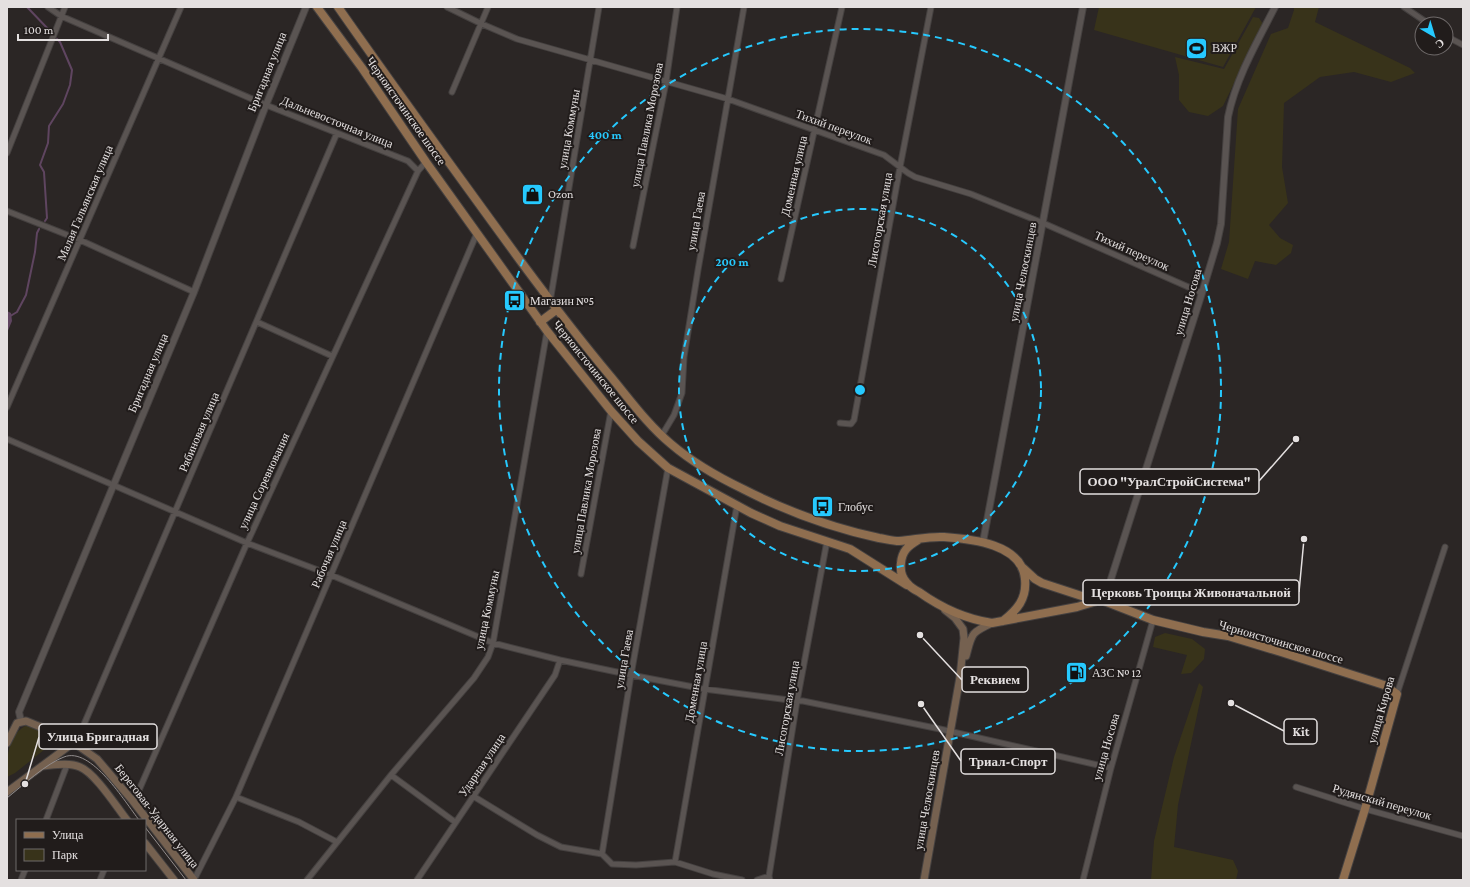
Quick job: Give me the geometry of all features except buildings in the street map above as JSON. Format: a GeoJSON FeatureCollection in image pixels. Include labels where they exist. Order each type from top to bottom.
{"type":"FeatureCollection","features":[{"type":"Feature","properties":{"kind":"main road","name":"Черноисточинское шоссе"},"geometry":{"type":"LineString","coordinates":[[317,7],[362,68],[426,162],[540,322],[611,411],[638,441],[668,468],[751,513],[780,526],[850,549],[907,584]]}},
{"type":"Feature","properties":{"kind":"main road","name":"Черноисточинское шоссе"},"geometry":{"type":"LineString","coordinates":[[338,7],[556,310],[639,411],[662,435],[680,451],[710,471],[742,489],[788,510],[878,537],[897,541],[922,538]]}},
{"type":"Feature","properties":{"kind":"main road"},"geometry":{"type":"LineString","coordinates":[[540,322],[556,310]]}},
{"type":"Feature","properties":{"kind":"main road"},"geometry":{"type":"LineString","coordinates":[[1003,621],[1015,611],[1023,598],[1025,584],[1023,568],[1015,558],[1007,552],[983,542],[943,537],[922,538],[909,545],[904,552],[901,566],[902,576],[907,584],[940,606],[979,621],[992,623],[1003,621],[1077,607],[1101,601]]}},
{"type":"Feature","properties":{"kind":"main road","name":"Черноисточинское шоссе"},"geometry":{"type":"LineString","coordinates":[[1023,568],[1042,583],[1101,601],[1153,620],[1203,632],[1228,636],[1281,652],[1384,685],[1397,694]]}},
{"type":"Feature","properties":{"kind":"main road","name":"улица Челюскинцев"},"geometry":{"type":"LineString","coordinates":[[924,880],[960,677],[964,638],[963,629],[955,618],[940,606]]}},
{"type":"Feature","properties":{"kind":"main road","name":"улица Челюскинцев"},"geometry":{"type":"LineString","coordinates":[[960,677],[971,639],[977,630],[992,623]]}},
{"type":"Feature","properties":{"kind":"main road","name":"улица Кирова"},"geometry":{"type":"LineString","coordinates":[[1343,880],[1365,809],[1397,694]]}},
{"type":"Feature","properties":{"kind":"main road"},"geometry":{"type":"LineString","coordinates":[[7,743],[16,723],[22,721]]}},
{"type":"Feature","properties":{"kind":"main road","name":"Береговая-Ударная улица"},"geometry":{"type":"LineString","coordinates":[[22,721],[29,721],[76,740],[97,759],[132,800],[193,879]]}},
{"type":"Feature","properties":{"kind":"main road"},"geometry":{"type":"LineString","coordinates":[[7,792],[76,740]]}},
{"type":"Feature","properties":{"kind":"main road"},"geometry":{"type":"LineString","coordinates":[[42,766],[67,765],[80,767],[92,775],[126,819]]}},
{"type":"Feature","properties":{"kind":"main road"},"geometry":{"type":"LineString","coordinates":[[146,844],[174,880]]}},
{"type":"Feature","properties":{"kind":"street","name":"Дальневосточная улица"},"geometry":{"type":"LineString","coordinates":[[48,7],[62,16],[266,105],[408,161],[418,171]]}},
{"type":"Feature","properties":{"kind":"street"},"geometry":{"type":"LineString","coordinates":[[7,153],[65,7]]}},
{"type":"Feature","properties":{"kind":"street","name":"Малая Гальянская улица"},"geometry":{"type":"LineString","coordinates":[[7,407],[181,7]]}},
{"type":"Feature","properties":{"kind":"street","name":"Бригадная улица"},"geometry":{"type":"LineString","coordinates":[[22,721],[19,712],[194,292],[266,105],[306,7]]}},
{"type":"Feature","properties":{"kind":"street","name":"Тихий переулок"},"geometry":{"type":"LineString","coordinates":[[447,7],[517,39],[728,99],[884,155],[915,177],[972,194],[1043,223],[1202,293]]}},
{"type":"Feature","properties":{"kind":"street"},"geometry":{"type":"LineString","coordinates":[[452,92],[488,7]]}},
{"type":"Feature","properties":{"kind":"street","name":"улица Коммуны"},"geometry":{"type":"LineString","coordinates":[[550,302],[599,7]]}},
{"type":"Feature","properties":{"kind":"street","name":"улица Павлика Морозова"},"geometry":{"type":"LineString","coordinates":[[633,246],[666,82],[677,7]]}},
{"type":"Feature","properties":{"kind":"street","name":"улица Гаева"},"geometry":{"type":"LineString","coordinates":[[662,435],[674,415],[682,393],[684,357],[744,7]]}},
{"type":"Feature","properties":{"kind":"street","name":"Доменная улица"},"geometry":{"type":"LineString","coordinates":[[781,279],[842,7]]}},
{"type":"Feature","properties":{"kind":"street","name":"Лисогорская улица"},"geometry":{"type":"LineString","coordinates":[[840,423],[851,424],[854,420],[900,167],[932,7]]}},
{"type":"Feature","properties":{"kind":"street","name":"улица Челюскинцев"},"geometry":{"type":"LineString","coordinates":[[983,542],[1083,7]]}},
{"type":"Feature","properties":{"kind":"street","name":"улица Носова"},"geometry":{"type":"LineString","coordinates":[[1101,601],[1217,243],[1220,224],[1228,117],[1234,94],[1250,57],[1275,7]]}},
{"type":"Feature","properties":{"kind":"street"},"geometry":{"type":"LineString","coordinates":[[1404,7],[1417,16]]}},
{"type":"Feature","properties":{"kind":"street"},"geometry":{"type":"LineString","coordinates":[[1454,40],[1463,45]]}},
{"type":"Feature","properties":{"kind":"street","name":"Рябиновая улица"},"geometry":{"type":"LineString","coordinates":[[76,740],[337,133]]}},
{"type":"Feature","properties":{"kind":"street","name":"улица Соревнования"},"geometry":{"type":"LineString","coordinates":[[132,800],[136,798],[247,543],[332,356],[418,171],[426,162]]}},
{"type":"Feature","properties":{"kind":"street"},"geometry":{"type":"LineString","coordinates":[[7,211],[80,240],[194,292]]}},
{"type":"Feature","properties":{"kind":"street","name":"Рабочая улица"},"geometry":{"type":"LineString","coordinates":[[193,879],[196,876],[236,797],[477,233]]}},
{"type":"Feature","properties":{"kind":"street"},"geometry":{"type":"LineString","coordinates":[[256,322],[332,356]]}},
{"type":"Feature","properties":{"kind":"street","name":"улица Коммуны"},"geometry":{"type":"LineString","coordinates":[[307,880],[391,775],[474,678],[488,657],[493,643],[547,331]]}},
{"type":"Feature","properties":{"kind":"street","name":"улица Павлика Морозова"},"geometry":{"type":"LineString","coordinates":[[581,574],[611,411]]}},
{"type":"Feature","properties":{"kind":"street"},"geometry":{"type":"LineString","coordinates":[[7,439],[114,484],[247,543],[330,575],[493,643],[631,676],[704,689],[797,701],[803,700],[951,731],[1111,768]]}},
{"type":"Feature","properties":{"kind":"street","name":"улица Гаева"},"geometry":{"type":"LineString","coordinates":[[602,854],[631,676],[668,468]]}},
{"type":"Feature","properties":{"kind":"street","name":"Доменная улица"},"geometry":{"type":"LineString","coordinates":[[675,862],[737,505]]}},
{"type":"Feature","properties":{"kind":"street","name":"Лисогорская улица"},"geometry":{"type":"LineString","coordinates":[[770,878],[797,701],[827,541]]}},
{"type":"Feature","properties":{"kind":"street","name":"улица Кирова"},"geometry":{"type":"LineString","coordinates":[[1397,694],[1444,547]]}},
{"type":"Feature","properties":{"kind":"street","name":"улица Носова"},"geometry":{"type":"LineString","coordinates":[[1083,880],[1111,768],[1153,620]]}},
{"type":"Feature","properties":{"kind":"street","name":"Ударная улица"},"geometry":{"type":"LineString","coordinates":[[417,880],[454,822],[555,675],[560,660]]}},
{"type":"Feature","properties":{"kind":"street"},"geometry":{"type":"LineString","coordinates":[[46,819],[67,765]]}},
{"type":"Feature","properties":{"kind":"street"},"geometry":{"type":"LineString","coordinates":[[391,775],[454,822]]}},
{"type":"Feature","properties":{"kind":"street","name":"Рудянский переулок"},"geometry":{"type":"LineString","coordinates":[[1296,787],[1365,809],[1463,836]]}},
{"type":"Feature","properties":{"kind":"street"},"geometry":{"type":"LineString","coordinates":[[473,796],[537,835],[561,847],[602,854],[612,864],[636,865],[675,862],[713,874],[742,880]]}},
{"type":"Feature","properties":{"kind":"street"},"geometry":{"type":"LineString","coordinates":[[236,797],[298,822],[337,842]]}},
{"type":"Feature","properties":{"kind":"street"},"geometry":{"type":"LineString","coordinates":[[21,880],[26,871]]}},
{"type":"Feature","properties":{"kind":"street"},"geometry":{"type":"LineString","coordinates":[[757,880],[770,878]]}},
{"type":"Feature","properties":{"kind":"green space","name":"ВЖР"},"geometry":{"type":"Polygon","coordinates":[[[1099,7],[1256,7],[1223,67],[1094,30],[1099,7]]]}},
{"type":"Feature","properties":{"kind":"green space"},"geometry":{"type":"Polygon","coordinates":[[[1294,7],[1319,7],[1315,22],[1410,68],[1415,73],[1391,82],[1354,72],[1320,77],[1284,103],[1282,167],[1288,203],[1269,225],[1280,238],[1293,245],[1291,253],[1276,265],[1255,261],[1248,279],[1221,269],[1229,242],[1238,109],[1271,34],[1288,28],[1294,7]]]}},
{"type":"Feature","properties":{"kind":"green space"},"geometry":{"type":"Polygon","coordinates":[[[1253,17],[1259,18],[1263,24],[1223,106],[1208,116],[1189,112],[1179,100],[1179,75],[1175,57],[1224,69],[1253,17]]]}},
{"type":"Feature","properties":{"kind":"green space"},"geometry":{"type":"Polygon","coordinates":[[[1165,633],[1192,639],[1205,649],[1204,659],[1191,673],[1181,674],[1187,655],[1153,647],[1155,637],[1165,633]]]}},
{"type":"Feature","properties":{"kind":"green space"},"geometry":{"type":"Polygon","coordinates":[[[1199,683],[1203,687],[1178,805],[1174,847],[1233,860],[1238,871],[1236,880],[1151,880],[1154,841],[1174,757],[1199,683]]]}},
{"type":"Feature","properties":{"kind":"green space"},"geometry":{"type":"Polygon","coordinates":[[[27,725],[56,738],[54,742],[15,773],[7,777],[7,762],[12,741],[20,729],[27,725]]]}},
{"type":"Feature","properties":{"kind":"shaded area"},"geometry":{"type":"Polygon","coordinates":[[[7,311],[11,313],[12,321],[7,333],[7,311]]]}},
{"type":"Feature","properties":{"kind":"waterway"},"geometry":{"type":"LineString","coordinates":[[27,7],[50,31]]}},
{"type":"Feature","properties":{"kind":"waterway"},"geometry":{"type":"LineString","coordinates":[[45,221],[47,218],[44,172],[40,165],[48,143],[49,126],[63,104],[70,85],[72,70],[60,42],[57,39]]}},
{"type":"Feature","properties":{"kind":"waterway"},"geometry":{"type":"LineString","coordinates":[[7,318],[17,312],[26,295],[39,229]]}},
{"type":"Feature","properties":{"kind":"tram line"},"geometry":{"type":"LineString","coordinates":[[7,798],[50,764],[64,757],[74,756],[85,760],[96,767],[116,789],[138,819]]}},
{"type":"Feature","properties":{"kind":"tram line"},"geometry":{"type":"LineString","coordinates":[[146,828],[186,880]]}},
{"type":"Feature","properties":{"kind":"place","name":"ВЖР"},"geometry":{"type":"Point","coordinates":[1196,48]}},
{"type":"Feature","properties":{"kind":"place","name":"Ozon"},"geometry":{"type":"Point","coordinates":[533,194]}},
{"type":"Feature","properties":{"kind":"place","name":"Магазин №5"},"geometry":{"type":"Point","coordinates":[514,301]}},
{"type":"Feature","properties":{"kind":"place","name":"ООО \"УралСтройСистема\""},"geometry":{"type":"Point","coordinates":[1296,439]}},
{"type":"Feature","properties":{"kind":"place","name":"Глобус"},"geometry":{"type":"Point","coordinates":[823,507]}},
{"type":"Feature","properties":{"kind":"place","name":"Церковь Троицы Живоначальной"},"geometry":{"type":"Point","coordinates":[1304,539]}},
{"type":"Feature","properties":{"kind":"place","name":"Реквием"},"geometry":{"type":"Point","coordinates":[920,635]}},
{"type":"Feature","properties":{"kind":"place","name":"АЗС № 12"},"geometry":{"type":"Point","coordinates":[1077,673]}},
{"type":"Feature","properties":{"kind":"place","name":"Kit"},"geometry":{"type":"Point","coordinates":[1231,703]}},
{"type":"Feature","properties":{"kind":"place","name":"Триал-Спорт"},"geometry":{"type":"Point","coordinates":[921,704]}},
{"type":"Feature","properties":{"kind":"place","name":"Улица Бригадная"},"geometry":{"type":"Point","coordinates":[25,784]}}]}
